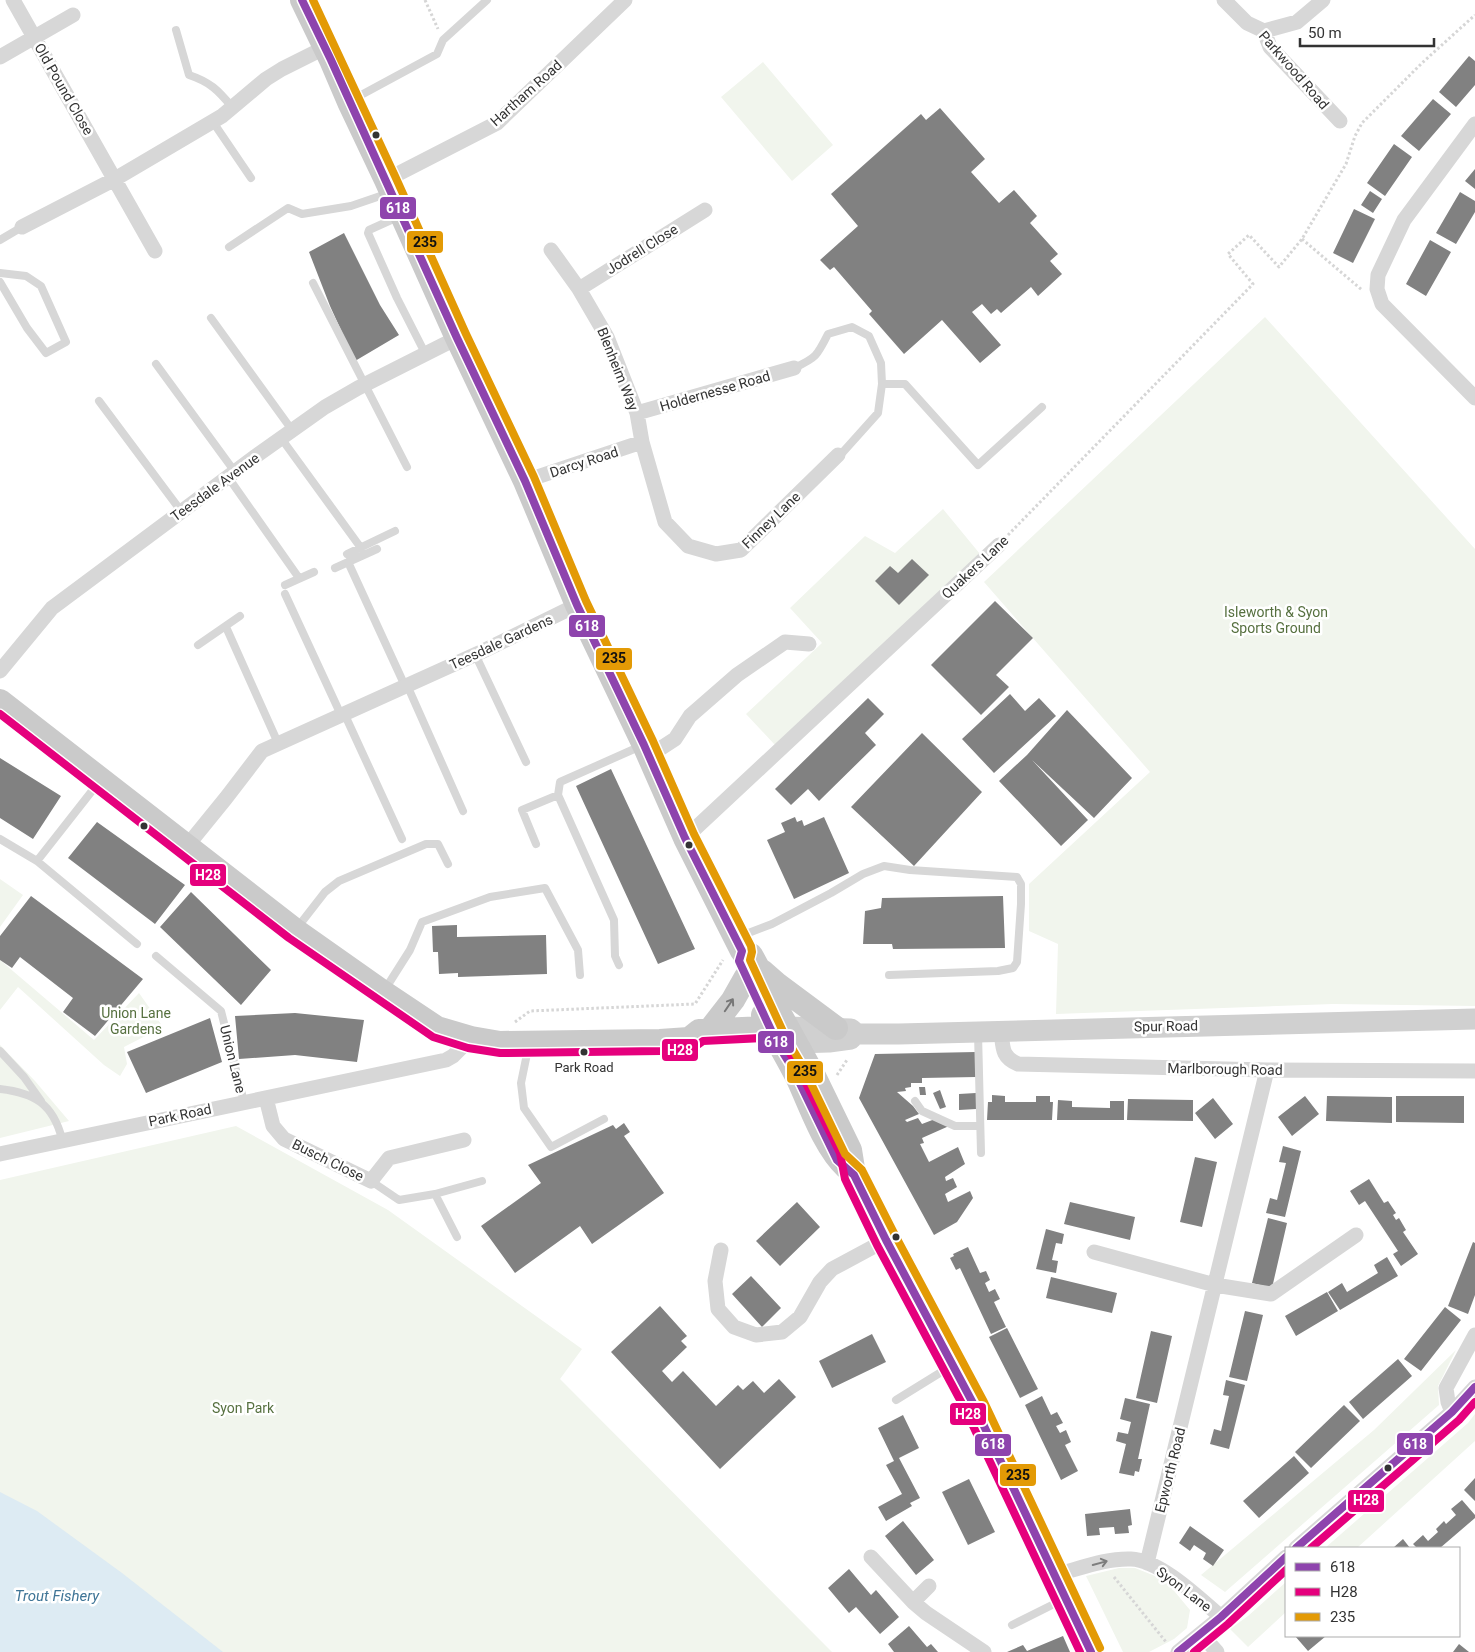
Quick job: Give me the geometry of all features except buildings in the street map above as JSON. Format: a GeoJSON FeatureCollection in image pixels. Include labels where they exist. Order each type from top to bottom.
{"type":"FeatureCollection","features":[{"type":"Feature","properties":{"kind":"main road"},"geometry":{"type":"LineString","coordinates":[[302,0],[457,338],[525,481],[577,606],[685,838],[742,957],[775,1004],[783,1035],[809,1066],[850,1150],[854,1175],[886,1240],[975,1407],[1091,1652]]}},
{"type":"Feature","properties":{"kind":"main road"},"geometry":{"type":"LineString","coordinates":[[0,701],[295,930],[437,1028],[471,1038],[500,1043],[660,1041],[699,1035],[783,1035]]}},
{"type":"Feature","properties":{"kind":"main road"},"geometry":{"type":"LineString","coordinates":[[742,957],[778,985],[846,1031]]}},
{"type":"Feature","properties":{"kind":"main road"},"geometry":{"type":"LineString","coordinates":[[699,1035],[729,1006],[742,957]]}},
{"type":"Feature","properties":{"kind":"main road","name":"Spur Road"},"geometry":{"type":"LineString","coordinates":[[783,1035],[846,1031],[978,1031],[1475,1019]]}},
{"type":"Feature","properties":{"kind":"street","name":"Old Pound Close"},"geometry":{"type":"LineString","coordinates":[[13,0],[155,251]]}},
{"type":"Feature","properties":{"kind":"street","name":"Hartham Road"},"geometry":{"type":"LineString","coordinates":[[388,186],[497,123],[626,0]]}},
{"type":"Feature","properties":{"kind":"street","name":"Parkwood Road"},"geometry":{"type":"LineString","coordinates":[[1224,0],[1247,23],[1264,31],[1270,47],[1340,121]]}},
{"type":"Feature","properties":{"kind":"street"},"geometry":{"type":"LineString","coordinates":[[1264,31],[1297,22],[1324,0]]}},
{"type":"Feature","properties":{"kind":"street"},"geometry":{"type":"LineString","coordinates":[[0,57],[73,15]]}},
{"type":"Feature","properties":{"kind":"street"},"geometry":{"type":"LineString","coordinates":[[22,227],[115,179],[213,122],[282,69],[324,48]]}},
{"type":"Feature","properties":{"kind":"street"},"geometry":{"type":"LineString","coordinates":[[1475,124],[1404,220],[1377,282],[1382,304],[1475,398]]}},
{"type":"Feature","properties":{"kind":"street","name":"Jodrell Close"},"geometry":{"type":"LineString","coordinates":[[579,289],[705,210]]}},
{"type":"Feature","properties":{"kind":"street","name":"Blenheim Way"},"geometry":{"type":"LineString","coordinates":[[551,250],[579,289],[607,337],[637,413],[642,442]]}},
{"type":"Feature","properties":{"kind":"street","name":"Teesdale Avenue"},"geometry":{"type":"LineString","coordinates":[[0,671],[52,608],[231,474],[324,407],[457,338]]}},
{"type":"Feature","properties":{"kind":"street","name":"Holdernesse Road"},"geometry":{"type":"LineString","coordinates":[[637,413],[794,368]]}},
{"type":"Feature","properties":{"kind":"street","name":"Darcy Road"},"geometry":{"type":"LineString","coordinates":[[525,481],[642,442]]}},
{"type":"Feature","properties":{"kind":"street","name":"Finney Lane"},"geometry":{"type":"LineString","coordinates":[[642,442],[665,522],[688,546],[716,554],[741,550],[838,455]]}},
{"type":"Feature","properties":{"kind":"street","name":"Quakers Lane"},"geometry":{"type":"LineString","coordinates":[[685,838],[999,545]]}},
{"type":"Feature","properties":{"kind":"street","name":"Teesdale Gardens"},"geometry":{"type":"LineString","coordinates":[[187,846],[262,751],[577,606]]}},
{"type":"Feature","properties":{"kind":"street"},"geometry":{"type":"LineString","coordinates":[[646,751],[675,739],[690,716],[737,675],[785,642],[809,644]]}},
{"type":"Feature","properties":{"kind":"street","name":"Marlborough Road"},"geometry":{"type":"LineString","coordinates":[[1001,1030],[1004,1052],[1008,1060],[1018,1064],[1266,1070],[1475,1071]]}},
{"type":"Feature","properties":{"kind":"street","name":"Park Road"},"geometry":{"type":"LineString","coordinates":[[0,1154],[62,1139],[446,1060],[453,1056],[471,1038]]}},
{"type":"Feature","properties":{"kind":"street","name":"Epworth Road"},"geometry":{"type":"LineString","coordinates":[[1147,1563],[1266,1070]]}},
{"type":"Feature","properties":{"kind":"street","name":"Busch Close"},"geometry":{"type":"LineString","coordinates":[[266,1098],[272,1126],[284,1139],[371,1181],[389,1158],[464,1140]]}},
{"type":"Feature","properties":{"kind":"street"},"geometry":{"type":"LineString","coordinates":[[1094,1252],[1215,1285],[1271,1294],[1356,1235]]}},
{"type":"Feature","properties":{"kind":"street"},"geometry":{"type":"LineString","coordinates":[[721,1250],[715,1282],[718,1309],[734,1327],[756,1335],[782,1332],[800,1317],[820,1282],[832,1269],[886,1240]]}},
{"type":"Feature","properties":{"kind":"street"},"geometry":{"type":"LineString","coordinates":[[1452,1412],[1446,1388],[1475,1335]]}},
{"type":"Feature","properties":{"kind":"street"},"geometry":{"type":"LineString","coordinates":[[1297,1547],[1452,1412],[1475,1387]]}},
{"type":"Feature","properties":{"kind":"street"},"geometry":{"type":"LineString","coordinates":[[872,1557],[913,1602],[926,1613],[984,1652]]}},
{"type":"Feature","properties":{"kind":"street","name":"Syon Lane"},"geometry":{"type":"LineString","coordinates":[[1173,1648],[1200,1634],[1285,1558]]}},
{"type":"Feature","properties":{"kind":"street"},"geometry":{"type":"LineString","coordinates":[[1055,1576],[1113,1560],[1132,1559],[1147,1563]]}},
{"type":"Feature","properties":{"kind":"street","name":"Syon Lane"},"geometry":{"type":"LineString","coordinates":[[1147,1563],[1184,1586],[1221,1617]]}},
{"type":"Feature","properties":{"kind":"street"},"geometry":{"type":"LineString","coordinates":[[913,1602],[929,1586]]}},
{"type":"Feature","properties":{"kind":"street"},"geometry":{"type":"LineString","coordinates":[[1200,1634],[1217,1652]]}},
{"type":"Feature","properties":{"kind":"lane"},"geometry":{"type":"LineString","coordinates":[[349,102],[437,54],[444,40],[487,0]]}},
{"type":"Feature","properties":{"kind":"lane"},"geometry":{"type":"LineString","coordinates":[[176,30],[189,75],[201,78],[217,89],[232,107]]}},
{"type":"Feature","properties":{"kind":"lane"},"geometry":{"type":"LineString","coordinates":[[213,122],[251,178]]}},
{"type":"Feature","properties":{"kind":"lane"},"geometry":{"type":"LineString","coordinates":[[230,247],[288,208],[302,214],[342,208],[351,206],[388,186]]}},
{"type":"Feature","properties":{"kind":"lane"},"geometry":{"type":"LineString","coordinates":[[401,215],[369,230],[368,233],[397,298],[425,353]]}},
{"type":"Feature","properties":{"kind":"lane"},"geometry":{"type":"LineString","coordinates":[[0,240],[22,227]]}},
{"type":"Feature","properties":{"kind":"lane"},"geometry":{"type":"LineString","coordinates":[[0,273],[26,276],[41,286],[66,342],[46,353],[27,328],[0,282]]}},
{"type":"Feature","properties":{"kind":"lane"},"geometry":{"type":"LineString","coordinates":[[313,284],[407,467]]}},
{"type":"Feature","properties":{"kind":"lane"},"geometry":{"type":"LineString","coordinates":[[211,318],[360,548]]}},
{"type":"Feature","properties":{"kind":"lane"},"geometry":{"type":"LineString","coordinates":[[794,368],[808,362],[818,353],[828,334],[852,327],[869,336],[881,363],[882,384],[878,413],[843,452],[838,455]]}},
{"type":"Feature","properties":{"kind":"lane"},"geometry":{"type":"LineString","coordinates":[[156,364],[299,578]]}},
{"type":"Feature","properties":{"kind":"lane"},"geometry":{"type":"LineString","coordinates":[[882,384],[905,384],[978,465],[1042,407]]}},
{"type":"Feature","properties":{"kind":"lane"},"geometry":{"type":"LineString","coordinates":[[99,401],[181,511]]}},
{"type":"Feature","properties":{"kind":"lane"},"geometry":{"type":"LineString","coordinates":[[335,568],[360,548],[395,531]]}},
{"type":"Feature","properties":{"kind":"lane"},"geometry":{"type":"LineString","coordinates":[[347,558],[377,549]]}},
{"type":"Feature","properties":{"kind":"lane"},"geometry":{"type":"LineString","coordinates":[[347,558],[463,811]]}},
{"type":"Feature","properties":{"kind":"lane"},"geometry":{"type":"LineString","coordinates":[[285,585],[314,572]]}},
{"type":"Feature","properties":{"kind":"lane"},"geometry":{"type":"LineString","coordinates":[[285,594],[402,839]]}},
{"type":"Feature","properties":{"kind":"lane"},"geometry":{"type":"LineString","coordinates":[[198,645],[240,616]]}},
{"type":"Feature","properties":{"kind":"lane"},"geometry":{"type":"LineString","coordinates":[[226,627],[278,743]]}},
{"type":"Feature","properties":{"kind":"lane"},"geometry":{"type":"LineString","coordinates":[[475,654],[526,762]]}},
{"type":"Feature","properties":{"kind":"lane"},"geometry":{"type":"LineString","coordinates":[[619,965],[615,956],[614,920],[558,795],[560,782],[646,751]]}},
{"type":"Feature","properties":{"kind":"lane"},"geometry":{"type":"LineString","coordinates":[[37,861],[101,779]]}},
{"type":"Feature","properties":{"kind":"lane"},"geometry":{"type":"LineString","coordinates":[[536,844],[522,810],[558,795]]}},
{"type":"Feature","properties":{"kind":"lane"},"geometry":{"type":"LineString","coordinates":[[0,840],[37,861],[137,944]]}},
{"type":"Feature","properties":{"kind":"lane"},"geometry":{"type":"LineString","coordinates":[[295,930],[325,892],[339,881],[398,854],[426,844],[438,844],[448,864]]}},
{"type":"Feature","properties":{"kind":"lane"},"geometry":{"type":"LineString","coordinates":[[742,957],[772,924],[863,874],[884,866],[910,870],[1016,877],[1021,884],[1021,904],[1018,962],[1013,968],[998,971],[889,975]]}},
{"type":"Feature","properties":{"kind":"lane"},"geometry":{"type":"LineString","coordinates":[[383,992],[410,950],[422,922],[490,896],[545,888],[578,950],[580,975]]}},
{"type":"Feature","properties":{"kind":"lane","name":"Union Lane"},"geometry":{"type":"LineString","coordinates":[[156,956],[221,1011],[244,1102]]}},
{"type":"Feature","properties":{"kind":"lane"},"geometry":{"type":"LineString","coordinates":[[978,1031],[981,1153]]}},
{"type":"Feature","properties":{"kind":"lane"},"geometry":{"type":"LineString","coordinates":[[529,1042],[521,1083],[524,1108],[551,1147],[604,1119]]}},
{"type":"Feature","properties":{"kind":"lane"},"geometry":{"type":"LineString","coordinates":[[0,1051],[24,1077],[58,1122],[62,1139]]}},
{"type":"Feature","properties":{"kind":"lane"},"geometry":{"type":"LineString","coordinates":[[0,1089],[20,1091],[42,1102]]}},
{"type":"Feature","properties":{"kind":"lane"},"geometry":{"type":"LineString","coordinates":[[915,1100],[922,1110],[955,1126],[980,1126]]}},
{"type":"Feature","properties":{"kind":"lane"},"geometry":{"type":"LineString","coordinates":[[371,1181],[399,1200],[434,1194],[482,1181]]}},
{"type":"Feature","properties":{"kind":"lane"},"geometry":{"type":"LineString","coordinates":[[434,1194],[457,1237]]}},
{"type":"Feature","properties":{"kind":"lane"},"geometry":{"type":"LineString","coordinates":[[896,1400],[953,1365]]}},
{"type":"Feature","properties":{"kind":"lane"},"geometry":{"type":"LineString","coordinates":[[1012,1625],[1066,1598]]}},
{"type":"Feature","properties":{"kind":"path"},"geometry":{"type":"LineString","coordinates":[[425,0],[444,40]]}},
{"type":"Feature","properties":{"kind":"path"},"geometry":{"type":"LineString","coordinates":[[1377,282],[1362,290],[1302,239],[1346,164],[1355,136],[1362,123],[1422,63],[1475,15]]}},
{"type":"Feature","properties":{"kind":"path","name":"Quakers Lane"},"geometry":{"type":"LineString","coordinates":[[999,545],[1253,284],[1228,254],[1249,235],[1279,267],[1302,239]]}},
{"type":"Feature","properties":{"kind":"path"},"geometry":{"type":"LineString","coordinates":[[500,1043],[512,1024],[530,1011],[695,1004],[742,957]]}},
{"type":"Feature","properties":{"kind":"path"},"geometry":{"type":"LineString","coordinates":[[1103,1563],[1173,1648]]}},
{"type":"Feature","properties":{"kind":"green space"},"geometry":{"type":"Polygon","coordinates":[[[763,62],[833,145],[792,181],[721,97],[763,62]]]}},
{"type":"Feature","properties":{"kind":"green space","name":"Isleworth & Syon Sports Ground"},"geometry":{"type":"Polygon","coordinates":[[[1265,317],[1475,549],[1475,1006],[1333,1004],[1056,1014],[1058,944],[1029,931],[1029,884],[1150,772],[984,582],[1265,317]]]}},
{"type":"Feature","properties":{"kind":"green space"},"geometry":{"type":"Polygon","coordinates":[[[943,509],[980,554],[775,745],[746,714],[822,643],[790,608],[865,536],[895,553],[943,509]]]}},
{"type":"Feature","properties":{"kind":"green space"},"geometry":{"type":"Polygon","coordinates":[[[0,879],[23,895],[0,927],[0,879]]]}},
{"type":"Feature","properties":{"kind":"green space","name":"Union Lane Gardens"},"geometry":{"type":"Polygon","coordinates":[[[0,960],[94,1040],[139,993],[163,1027],[124,1047],[127,1064],[120,1076],[104,1065],[18,987],[0,1010],[0,960]]]}},
{"type":"Feature","properties":{"kind":"green space"},"geometry":{"type":"Polygon","coordinates":[[[0,1045],[35,1081],[69,1121],[0,1138],[0,1045]]]}},
{"type":"Feature","properties":{"kind":"green space","name":"Syon Park"},"geometry":{"type":"Polygon","coordinates":[[[236,1126],[388,1210],[582,1349],[560,1379],[832,1652],[0,1652],[0,1180],[236,1126]]]}},
{"type":"Feature","properties":{"kind":"green space"},"geometry":{"type":"Polygon","coordinates":[[[1456,1350],[1438,1386],[1439,1405],[1225,1592],[1201,1575],[1374,1430],[1456,1350]]]}},
{"type":"Feature","properties":{"kind":"green space"},"geometry":{"type":"Polygon","coordinates":[[[1475,1414],[1475,1441],[1358,1547],[1326,1547],[1468,1423],[1475,1414]]]}},
{"type":"Feature","properties":{"kind":"green space"},"geometry":{"type":"Polygon","coordinates":[[[1119,1568],[1135,1568],[1165,1580],[1190,1610],[1187,1628],[1174,1639],[1149,1652],[1123,1652],[1086,1576],[1119,1568]]]}},
{"type":"Feature","properties":{"kind":"green space"},"geometry":{"type":"Polygon","coordinates":[[[1285,1583],[1285,1613],[1248,1647],[1230,1629],[1248,1616],[1285,1583]]]}},
{"type":"Feature","properties":{"kind":"water","name":"Trout Fishery"},"geometry":{"type":"Polygon","coordinates":[[[0,1492],[37,1511],[122,1573],[223,1652],[0,1652],[0,1492]]]}},
{"type":"Feature","properties":{"kind":"transit line","name":"618"},"geometry":{"type":"LineString","coordinates":[[302,0],[457,338],[525,481],[577,605],[644,745],[685,838],[742,951],[739,961],[777,1043],[793,1069],[837,1160],[854,1175],[886,1240],[975,1407],[1091,1652]]}},
{"type":"Feature","properties":{"kind":"transit line","name":"235"},"geometry":{"type":"LineString","coordinates":[[313,0],[466,334],[534,477],[586,601],[653,741],[694,834],[751,946],[750,960],[786,1038],[802,1065],[845,1154],[862,1170],[984,1402],[1100,1648]]}},
{"type":"Feature","properties":{"kind":"transit line","name":"H28"},"geometry":{"type":"LineString","coordinates":[[0,714],[289,938],[433,1037],[468,1048],[500,1053],[661,1051],[692,1049],[703,1041],[781,1037],[800,1071],[840,1153],[845,1179],[877,1245],[966,1411],[1080,1652]]}},
{"type":"Feature","properties":{"kind":"transit line","name":"618"},"geometry":{"type":"LineString","coordinates":[[1297,1547],[1452,1412],[1475,1387]]}},
{"type":"Feature","properties":{"kind":"transit line","name":"H28"},"geometry":{"type":"LineString","coordinates":[[1312,1547],[1459,1420],[1475,1402]]}},
{"type":"Feature","properties":{"kind":"transit line","name":"618"},"geometry":{"type":"LineString","coordinates":[[1178,1652],[1221,1617],[1285,1558]]}},
{"type":"Feature","properties":{"kind":"transit line","name":"H28"},"geometry":{"type":"LineString","coordinates":[[1194,1652],[1228,1624],[1285,1571]]}},
{"type":"Feature","properties":{"kind":"place","name":"Park Road"},"geometry":{"type":"Point","coordinates":[584,1052]}}]}
